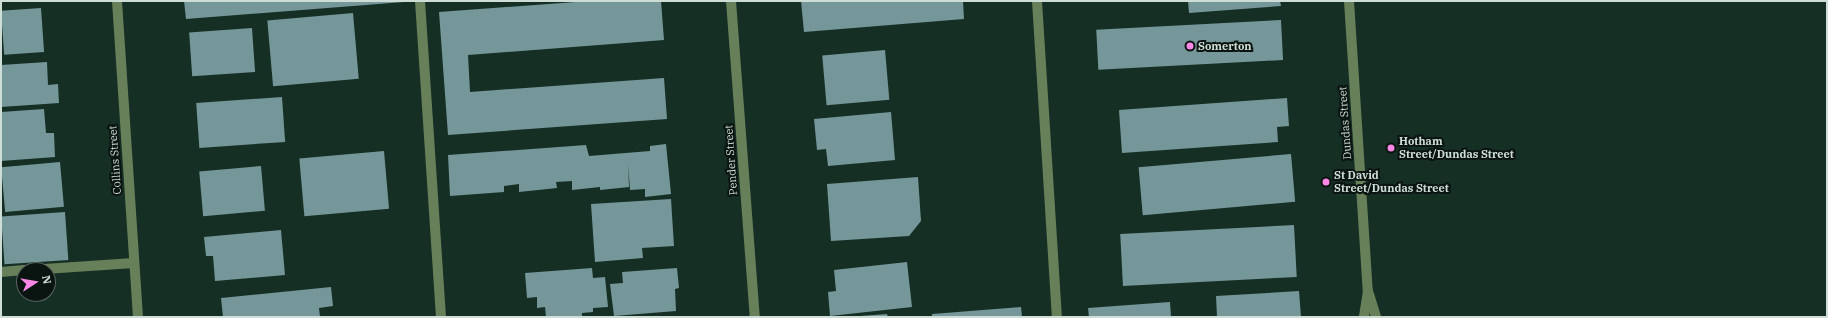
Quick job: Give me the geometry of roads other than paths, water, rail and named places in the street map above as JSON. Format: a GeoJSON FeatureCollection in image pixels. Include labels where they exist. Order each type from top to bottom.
{"type":"FeatureCollection","features":[{"type":"Feature","properties":{"kind":"street","name":"Collins Street"},"geometry":{"type":"LineString","coordinates":[[117,1],[138,317]]}},
{"type":"Feature","properties":{"kind":"street"},"geometry":{"type":"LineString","coordinates":[[420,1],[441,317]]}},
{"type":"Feature","properties":{"kind":"street","name":"Pender Street"},"geometry":{"type":"LineString","coordinates":[[731,1],[755,317]]}},
{"type":"Feature","properties":{"kind":"street"},"geometry":{"type":"LineString","coordinates":[[1036,1],[1057,317]]}},
{"type":"Feature","properties":{"kind":"street","name":"Dundas Street"},"geometry":{"type":"LineString","coordinates":[[1349,1],[1368,290],[1364,317]]}},
{"type":"Feature","properties":{"kind":"street"},"geometry":{"type":"LineString","coordinates":[[56,268],[134,263]]}},
{"type":"Feature","properties":{"kind":"street"},"geometry":{"type":"LineString","coordinates":[[1,272],[16,271]]}},
{"type":"Feature","properties":{"kind":"street","name":"Dundas Street"},"geometry":{"type":"LineString","coordinates":[[1368,290],[1376,317]]}},
{"type":"Feature","properties":{"kind":"place","name":"Somerton"},"geometry":{"type":"Point","coordinates":[1190,46]}},
{"type":"Feature","properties":{"kind":"place","name":"Hotham Street/Dundas Street"},"geometry":{"type":"Point","coordinates":[1391,148]}},
{"type":"Feature","properties":{"kind":"place","name":"St David Street/Dundas Street"},"geometry":{"type":"Point","coordinates":[1326,182]}}]}
